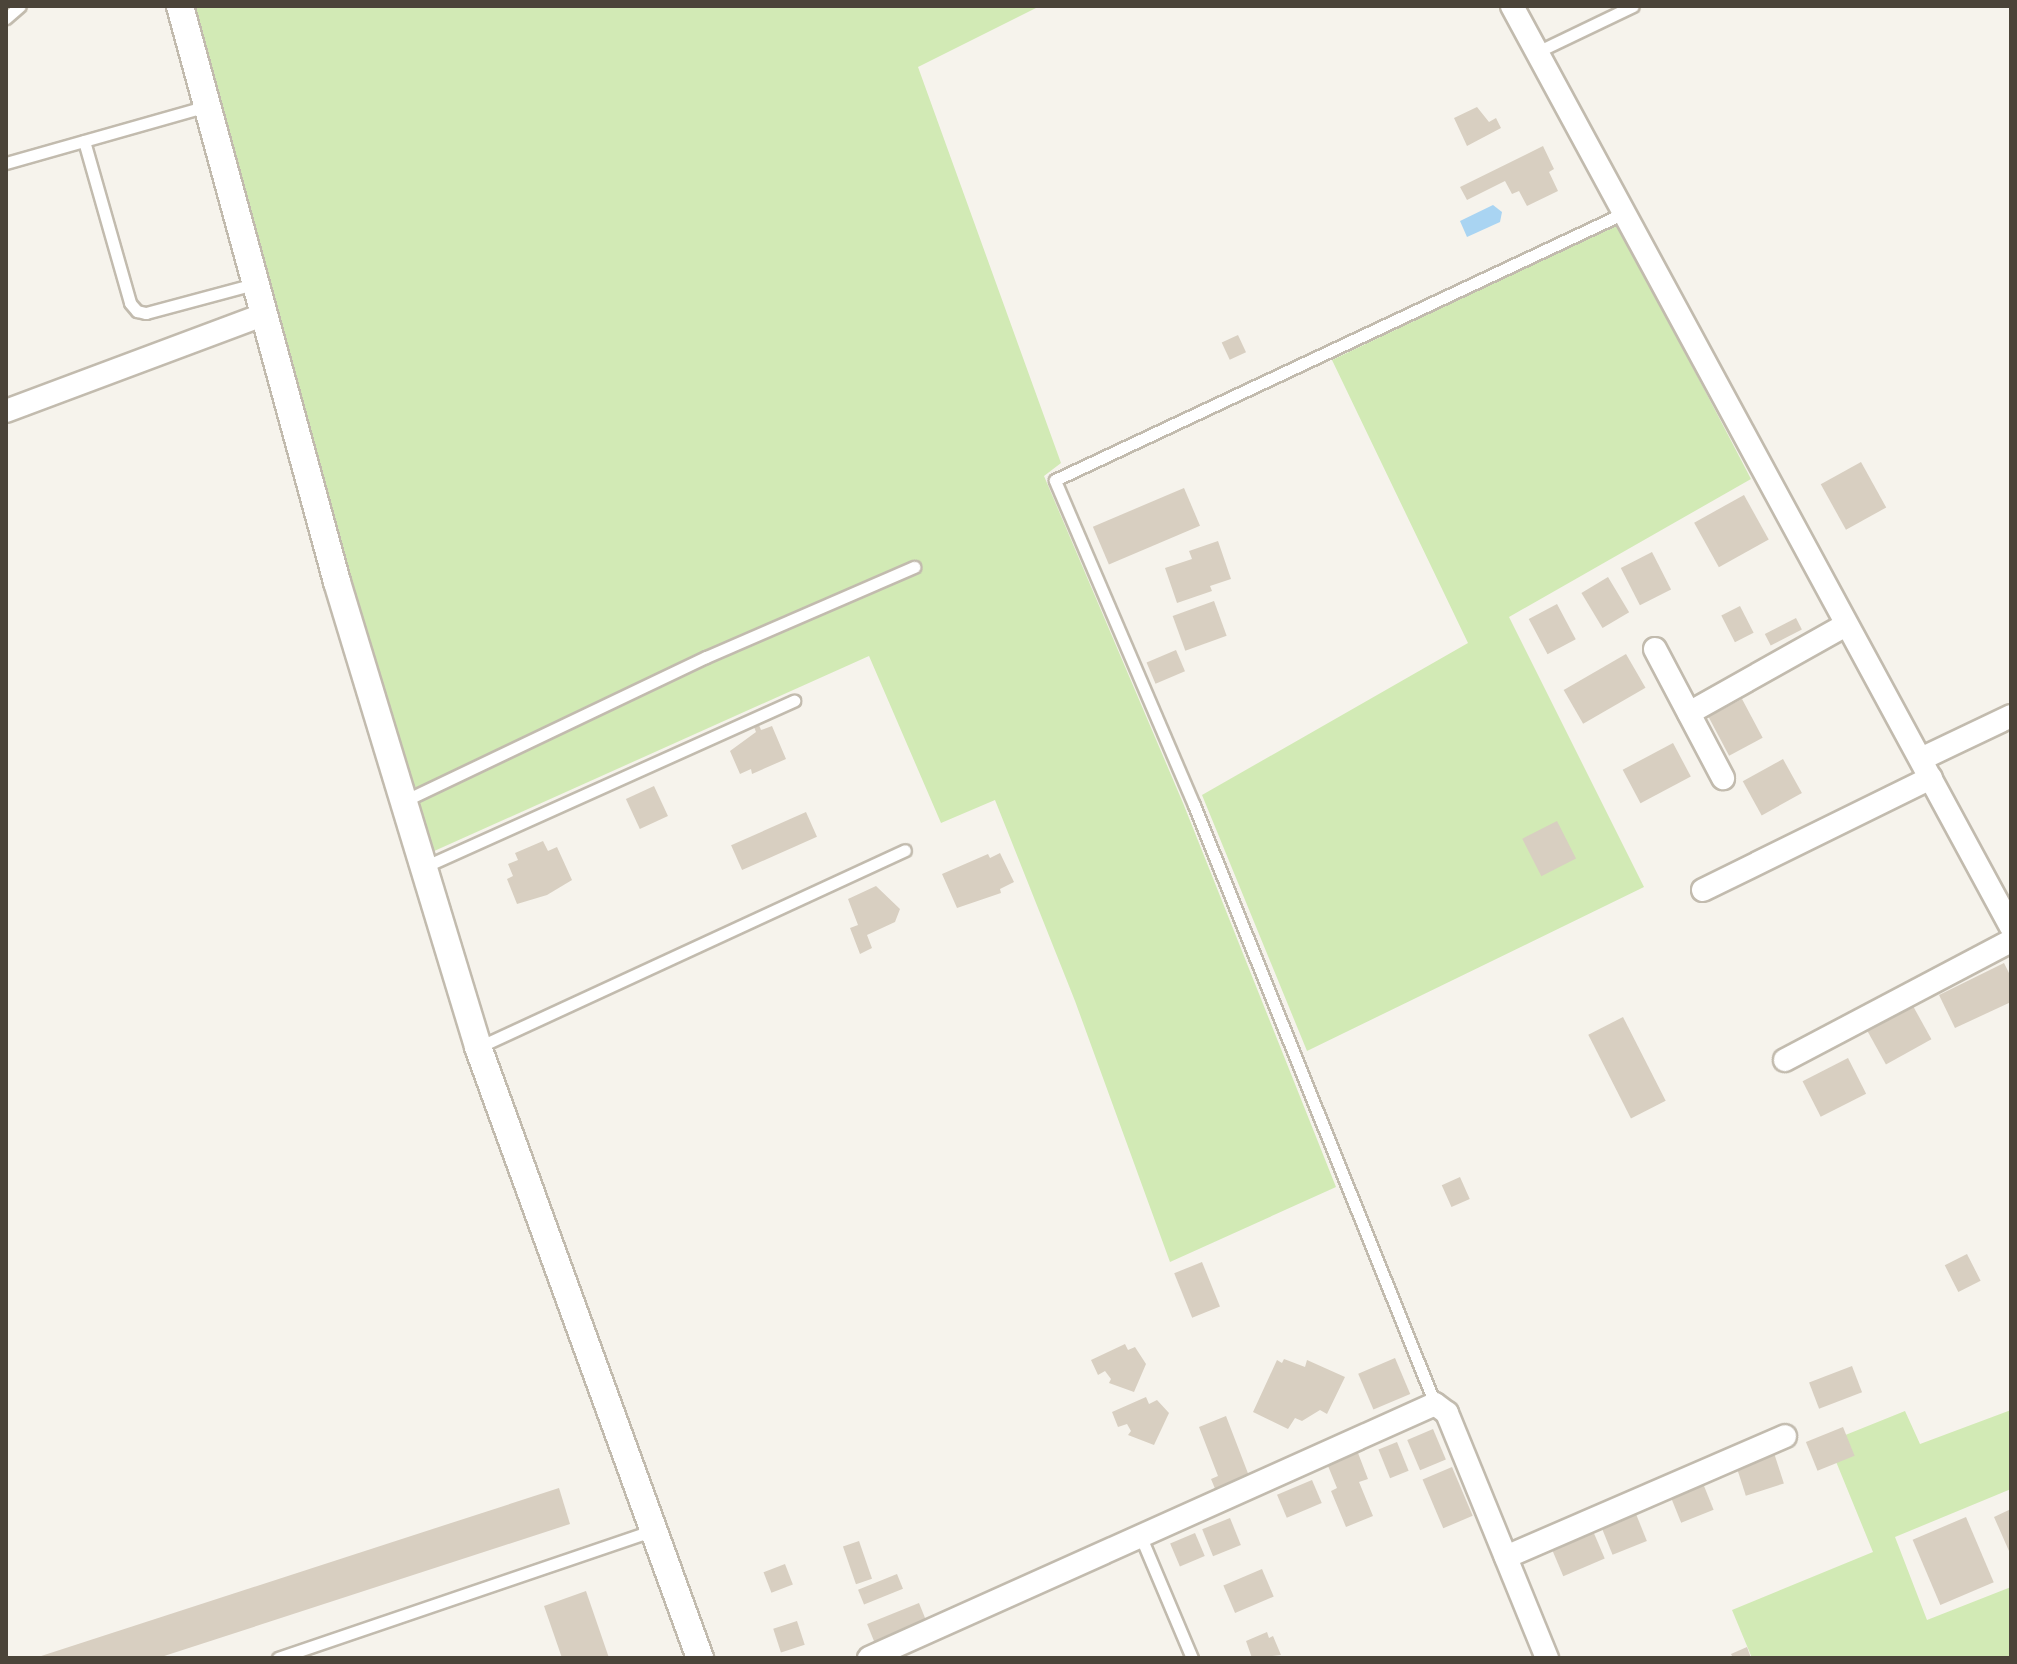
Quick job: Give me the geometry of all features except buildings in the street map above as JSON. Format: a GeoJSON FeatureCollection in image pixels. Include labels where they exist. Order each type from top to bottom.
{"type":"FeatureCollection","features":[{"type":"Feature","properties":{"kind":"street"},"geometry":{"type":"LineString","coordinates":[[180,6],[337,582],[478,1047],[700,1658]]}},
{"type":"Feature","properties":{"kind":"street"},"geometry":{"type":"LineString","coordinates":[[1512,6],[2011,927]]}},
{"type":"Feature","properties":{"kind":"street"},"geometry":{"type":"LineString","coordinates":[[6,411],[263,315]]}},
{"type":"Feature","properties":{"kind":"street"},"geometry":{"type":"LineString","coordinates":[[1689,713],[1846,625]]}},
{"type":"Feature","properties":{"kind":"street"},"geometry":{"type":"LineString","coordinates":[[1655,649],[1723,778]]}},
{"type":"Feature","properties":{"kind":"street"},"geometry":{"type":"LineString","coordinates":[[1703,890],[1926,768],[2011,716]]}},
{"type":"Feature","properties":{"kind":"street"},"geometry":{"type":"LineString","coordinates":[[1785,1060],[2011,941]]}},
{"type":"Feature","properties":{"kind":"street"},"geometry":{"type":"LineString","coordinates":[[869,1658],[1435,1404],[1447,1413],[1547,1658]]}},
{"type":"Feature","properties":{"kind":"street"},"geometry":{"type":"LineString","coordinates":[[1506,1557],[1785,1436]]}},
{"type":"Feature","properties":{"kind":"lane"},"geometry":{"type":"LineString","coordinates":[[6,18],[20,6]]}},
{"type":"Feature","properties":{"kind":"lane"},"geometry":{"type":"LineString","coordinates":[[1537,52],[1633,6]]}},
{"type":"Feature","properties":{"kind":"lane"},"geometry":{"type":"LineString","coordinates":[[6,163],[208,106]]}},
{"type":"Feature","properties":{"kind":"lane"},"geometry":{"type":"LineString","coordinates":[[84,141],[130,303],[137,311],[146,313],[254,284]]}},
{"type":"Feature","properties":{"kind":"lane"},"geometry":{"type":"LineString","coordinates":[[1435,1404],[1194,805],[1055,480],[1624,213]]}},
{"type":"Feature","properties":{"kind":"lane"},"geometry":{"type":"LineString","coordinates":[[403,801],[706,657],[914,567]]}},
{"type":"Feature","properties":{"kind":"lane"},"geometry":{"type":"LineString","coordinates":[[423,867],[794,701]]}},
{"type":"Feature","properties":{"kind":"lane"},"geometry":{"type":"LineString","coordinates":[[478,1047],[905,850]]}},
{"type":"Feature","properties":{"kind":"lane"},"geometry":{"type":"LineString","coordinates":[[278,1658],[653,1530]]}},
{"type":"Feature","properties":{"kind":"lane"},"geometry":{"type":"LineString","coordinates":[[1140,1534],[1192,1658]]}},
{"type":"Feature","properties":{"kind":"green space"},"geometry":{"type":"Polygon","coordinates":[[[195,6],[1040,6],[918,67],[1061,463],[1044,476],[1183,803],[1336,1187],[1170,1262],[1075,1001],[995,800],[941,823],[869,656],[432,852],[345,563],[195,6]]]}},
{"type":"Feature","properties":{"kind":"green space"},"geometry":{"type":"Polygon","coordinates":[[[1618,224],[1751,479],[1509,617],[1644,887],[1307,1051],[1202,795],[1468,643],[1332,360],[1618,224]]]}},
{"type":"Feature","properties":{"kind":"green space"},"geometry":{"type":"Polygon","coordinates":[[[2011,1410],[2011,1489],[1895,1537],[1927,1620],[2011,1587],[2011,1658],[1752,1658],[1732,1610],[1873,1552],[1828,1442],[1905,1411],[1920,1444],[2011,1410]]]}},
{"type":"Feature","properties":{"kind":"water"},"geometry":{"type":"Polygon","coordinates":[[[1493,205],[1502,212],[1500,222],[1467,237],[1460,221],[1493,205]]]}}]}
